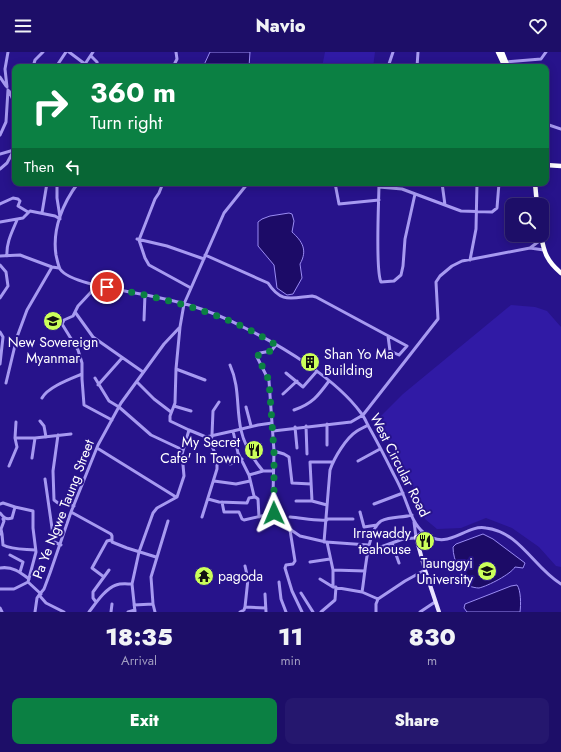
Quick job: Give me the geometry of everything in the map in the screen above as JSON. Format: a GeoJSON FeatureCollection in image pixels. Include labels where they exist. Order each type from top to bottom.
{"type":"FeatureCollection","features":[{"type":"Feature","properties":{"kind":"highway"},"geometry":{"type":"LineString","coordinates":[[498,52],[505,64]]}},
{"type":"Feature","properties":{"kind":"highway"},"geometry":{"type":"LineString","coordinates":[[502,52],[505,64]]}},
{"type":"Feature","properties":{"kind":"highway"},"geometry":{"type":"LineString","coordinates":[[549,165],[561,166]]}},
{"type":"Feature","properties":{"kind":"highway"},"geometry":{"type":"LineString","coordinates":[[535,186],[536,198]]}},
{"type":"Feature","properties":{"kind":"highway"},"geometry":{"type":"LineString","coordinates":[[543,242],[548,261],[561,273]]}},
{"type":"Feature","properties":{"kind":"main road"},"geometry":{"type":"LineString","coordinates":[[416,537],[439,612]]}},
{"type":"Feature","properties":{"kind":"street"},"geometry":{"type":"LineString","coordinates":[[0,135],[6,122],[7,88],[5,69],[8,52]]}},
{"type":"Feature","properties":{"kind":"street"},"geometry":{"type":"LineString","coordinates":[[33,64],[43,52]]}},
{"type":"Feature","properties":{"kind":"street"},"geometry":{"type":"LineString","coordinates":[[58,64],[67,52],[85,64],[93,52]]}},
{"type":"Feature","properties":{"kind":"street"},"geometry":{"type":"LineString","coordinates":[[174,64],[177,59],[176,52]]}},
{"type":"Feature","properties":{"kind":"street"},"geometry":{"type":"LineString","coordinates":[[389,64],[393,52]]}},
{"type":"Feature","properties":{"kind":"street"},"geometry":{"type":"LineString","coordinates":[[417,64],[418,52]]}},
{"type":"Feature","properties":{"kind":"street"},"geometry":{"type":"LineString","coordinates":[[505,64],[541,59],[546,52]]}},
{"type":"Feature","properties":{"kind":"street"},"geometry":{"type":"LineString","coordinates":[[91,56],[97,64]]}},
{"type":"Feature","properties":{"kind":"street"},"geometry":{"type":"LineString","coordinates":[[0,77],[12,97]]}},
{"type":"Feature","properties":{"kind":"street"},"geometry":{"type":"LineString","coordinates":[[549,125],[561,129]]}},
{"type":"Feature","properties":{"kind":"street"},"geometry":{"type":"LineString","coordinates":[[0,154],[12,150]]}},
{"type":"Feature","properties":{"kind":"street"},"geometry":{"type":"LineString","coordinates":[[0,169],[7,163],[12,153]]}},
{"type":"Feature","properties":{"kind":"street"},"geometry":{"type":"LineString","coordinates":[[42,213],[46,186]]}},
{"type":"Feature","properties":{"kind":"street"},"geometry":{"type":"LineString","coordinates":[[57,186],[60,219]]}},
{"type":"Feature","properties":{"kind":"street"},"geometry":{"type":"LineString","coordinates":[[0,256],[20,255],[52,267],[59,268],[55,240],[65,203],[76,186]]}},
{"type":"Feature","properties":{"kind":"street"},"geometry":{"type":"LineString","coordinates":[[162,186],[139,239],[145,258],[149,265],[191,288]]}},
{"type":"Feature","properties":{"kind":"street"},"geometry":{"type":"LineString","coordinates":[[246,186],[224,213],[184,304],[180,327],[174,406],[171,412],[170,421],[203,436],[272,423]]}},
{"type":"Feature","properties":{"kind":"street"},"geometry":{"type":"LineString","coordinates":[[336,186],[339,204],[379,200]]}},
{"type":"Feature","properties":{"kind":"street"},"geometry":{"type":"LineString","coordinates":[[442,186],[445,205]]}},
{"type":"Feature","properties":{"kind":"street"},"geometry":{"type":"LineString","coordinates":[[470,260],[476,229],[476,186]]}},
{"type":"Feature","properties":{"kind":"street"},"geometry":{"type":"LineString","coordinates":[[415,194],[405,239],[401,275],[394,281],[381,282],[378,264],[379,188],[402,189],[461,211],[492,212],[497,208],[499,186]]}},
{"type":"Feature","properties":{"kind":"street"},"geometry":{"type":"LineString","coordinates":[[0,204],[13,198],[20,199],[18,206],[28,212],[42,213],[55,216],[60,219]]}},
{"type":"Feature","properties":{"kind":"street"},"geometry":{"type":"LineString","coordinates":[[0,222],[23,218],[28,212]]}},
{"type":"Feature","properties":{"kind":"street"},"geometry":{"type":"LineString","coordinates":[[7,256],[8,242],[17,220]]}},
{"type":"Feature","properties":{"kind":"street"},"geometry":{"type":"LineString","coordinates":[[139,239],[205,257],[268,283],[273,291],[284,298],[316,297],[407,346],[399,356],[390,351],[388,336]]}},
{"type":"Feature","properties":{"kind":"street"},"geometry":{"type":"LineString","coordinates":[[530,248],[537,242]]}},
{"type":"Feature","properties":{"kind":"street"},"geometry":{"type":"LineString","coordinates":[[273,431],[351,422],[363,415],[438,319],[436,288],[438,278],[452,266],[470,260],[530,248],[544,250]]}},
{"type":"Feature","properties":{"kind":"street"},"geometry":{"type":"LineString","coordinates":[[0,265],[6,272],[8,286],[0,298]]}},
{"type":"Feature","properties":{"kind":"street"},"geometry":{"type":"LineString","coordinates":[[6,383],[17,337],[27,310],[52,267]]}},
{"type":"Feature","properties":{"kind":"street","name":"West Circular Road"},"geometry":{"type":"LineString","coordinates":[[59,268],[69,276],[95,285],[145,294],[184,304],[228,320],[276,345],[329,381],[347,397],[363,415],[403,493],[414,522],[424,533],[440,539],[456,537],[481,527],[496,531],[527,551],[551,578],[561,584]]}},
{"type":"Feature","properties":{"kind":"street"},"geometry":{"type":"LineString","coordinates":[[95,285],[73,316],[64,320],[62,324],[78,350],[82,363],[84,405],[112,420]]}},
{"type":"Feature","properties":{"kind":"street"},"geometry":{"type":"LineString","coordinates":[[144,320],[145,294]]}},
{"type":"Feature","properties":{"kind":"street"},"geometry":{"type":"LineString","coordinates":[[75,312],[93,337],[143,372]]}},
{"type":"Feature","properties":{"kind":"street","name":"Pa Ye Ngwe Taung Street"},"geometry":{"type":"LineString","coordinates":[[64,612],[46,603],[40,595],[61,545],[71,512],[97,448],[119,407],[143,372],[164,344],[180,327]]}},
{"type":"Feature","properties":{"kind":"street"},"geometry":{"type":"LineString","coordinates":[[0,332],[3,337],[0,364]]}},
{"type":"Feature","properties":{"kind":"street"},"geometry":{"type":"LineString","coordinates":[[276,345],[271,351],[260,353],[257,357],[269,381],[274,451],[274,513],[281,523],[300,536],[326,542],[368,545]]}},
{"type":"Feature","properties":{"kind":"street"},"geometry":{"type":"LineString","coordinates":[[98,385],[122,358]]}},
{"type":"Feature","properties":{"kind":"street"},"geometry":{"type":"LineString","coordinates":[[230,365],[234,375],[241,430],[246,443],[263,471]]}},
{"type":"Feature","properties":{"kind":"street"},"geometry":{"type":"LineString","coordinates":[[176,369],[205,380]]}},
{"type":"Feature","properties":{"kind":"street"},"geometry":{"type":"LineString","coordinates":[[286,373],[303,387],[317,372]]}},
{"type":"Feature","properties":{"kind":"street"},"geometry":{"type":"LineString","coordinates":[[42,398],[50,390],[82,374]]}},
{"type":"Feature","properties":{"kind":"street"},"geometry":{"type":"LineString","coordinates":[[95,378],[98,385],[109,400],[152,435],[183,450]]}},
{"type":"Feature","properties":{"kind":"street"},"geometry":{"type":"LineString","coordinates":[[283,394],[297,381]]}},
{"type":"Feature","properties":{"kind":"street"},"geometry":{"type":"LineString","coordinates":[[294,410],[312,402],[329,381]]}},
{"type":"Feature","properties":{"kind":"street"},"geometry":{"type":"LineString","coordinates":[[137,382],[154,399],[171,412]]}},
{"type":"Feature","properties":{"kind":"street"},"geometry":{"type":"LineString","coordinates":[[202,517],[214,481],[217,461],[210,444],[213,411],[219,402]]}},
{"type":"Feature","properties":{"kind":"street"},"geometry":{"type":"LineString","coordinates":[[174,406],[191,411]]}},
{"type":"Feature","properties":{"kind":"street"},"geometry":{"type":"LineString","coordinates":[[246,407],[251,426]]}},
{"type":"Feature","properties":{"kind":"street"},"geometry":{"type":"LineString","coordinates":[[40,421],[44,426],[46,437]]}},
{"type":"Feature","properties":{"kind":"street"},"geometry":{"type":"LineString","coordinates":[[9,466],[16,447],[16,422]]}},
{"type":"Feature","properties":{"kind":"street"},"geometry":{"type":"LineString","coordinates":[[326,445],[327,424]]}},
{"type":"Feature","properties":{"kind":"street"},"geometry":{"type":"LineString","coordinates":[[320,612],[335,600],[336,597],[333,570],[326,542],[327,504],[332,462],[356,431],[368,425]]}},
{"type":"Feature","properties":{"kind":"street"},"geometry":{"type":"LineString","coordinates":[[306,426],[307,454]]}},
{"type":"Feature","properties":{"kind":"street"},"geometry":{"type":"LineString","coordinates":[[295,428],[297,448]]}},
{"type":"Feature","properties":{"kind":"street"},"geometry":{"type":"LineString","coordinates":[[128,612],[135,611],[132,584],[139,552],[153,514],[157,508],[176,497],[184,476],[183,450],[189,430]]}},
{"type":"Feature","properties":{"kind":"street"},"geometry":{"type":"LineString","coordinates":[[233,431],[237,447],[249,475],[255,497],[258,500],[259,517]]}},
{"type":"Feature","properties":{"kind":"street"},"geometry":{"type":"LineString","coordinates":[[15,438],[35,438],[71,434]]}},
{"type":"Feature","properties":{"kind":"street"},"geometry":{"type":"LineString","coordinates":[[58,435],[53,471],[54,500],[55,502],[74,506]]}},
{"type":"Feature","properties":{"kind":"street"},"geometry":{"type":"LineString","coordinates":[[32,458],[35,438]]}},
{"type":"Feature","properties":{"kind":"street"},"geometry":{"type":"LineString","coordinates":[[97,448],[176,497]]}},
{"type":"Feature","properties":{"kind":"street"},"geometry":{"type":"LineString","coordinates":[[358,461],[380,449]]}},
{"type":"Feature","properties":{"kind":"street"},"geometry":{"type":"LineString","coordinates":[[274,451],[284,454],[289,458],[292,483],[311,484]]}},
{"type":"Feature","properties":{"kind":"street"},"geometry":{"type":"LineString","coordinates":[[230,464],[242,459]]}},
{"type":"Feature","properties":{"kind":"street"},"geometry":{"type":"LineString","coordinates":[[312,501],[310,462],[332,462]]}},
{"type":"Feature","properties":{"kind":"street"},"geometry":{"type":"LineString","coordinates":[[249,475],[263,471],[273,471]]}},
{"type":"Feature","properties":{"kind":"street"},"geometry":{"type":"LineString","coordinates":[[45,479],[54,542],[61,545]]}},
{"type":"Feature","properties":{"kind":"street"},"geometry":{"type":"LineString","coordinates":[[214,481],[236,484],[250,481]]}},
{"type":"Feature","properties":{"kind":"street"},"geometry":{"type":"LineString","coordinates":[[374,504],[403,493]]}},
{"type":"Feature","properties":{"kind":"street"},"geometry":{"type":"LineString","coordinates":[[208,499],[222,502],[247,503],[249,498],[255,497]]}},
{"type":"Feature","properties":{"kind":"street"},"geometry":{"type":"LineString","coordinates":[[296,501],[312,501],[327,504]]}},
{"type":"Feature","properties":{"kind":"street"},"geometry":{"type":"LineString","coordinates":[[222,502],[222,511],[239,512],[242,520],[274,513]]}},
{"type":"Feature","properties":{"kind":"street"},"geometry":{"type":"LineString","coordinates":[[0,504],[3,503],[33,511],[35,550],[28,581],[14,589],[0,589]]}},
{"type":"Feature","properties":{"kind":"street"},"geometry":{"type":"LineString","coordinates":[[0,514],[7,519],[12,518],[15,506]]}},
{"type":"Feature","properties":{"kind":"street"},"geometry":{"type":"LineString","coordinates":[[71,512],[111,534],[111,540]]}},
{"type":"Feature","properties":{"kind":"street"},"geometry":{"type":"LineString","coordinates":[[360,512],[364,527],[377,525],[392,518],[412,515]]}},
{"type":"Feature","properties":{"kind":"street"},"geometry":{"type":"LineString","coordinates":[[0,514],[4,521],[1,529],[3,545],[17,549],[35,550]]}},
{"type":"Feature","properties":{"kind":"street"},"geometry":{"type":"LineString","coordinates":[[290,517],[316,520],[353,520]]}},
{"type":"Feature","properties":{"kind":"street"},"geometry":{"type":"LineString","coordinates":[[155,612],[151,577],[168,521]]}},
{"type":"Feature","properties":{"kind":"street"},"geometry":{"type":"LineString","coordinates":[[414,522],[416,537]]}},
{"type":"Feature","properties":{"kind":"street"},"geometry":{"type":"LineString","coordinates":[[362,592],[368,545],[377,525]]}},
{"type":"Feature","properties":{"kind":"street"},"geometry":{"type":"LineString","coordinates":[[290,530],[295,561],[293,564],[286,565],[285,568],[292,591],[302,612]]}},
{"type":"Feature","properties":{"kind":"street"},"geometry":{"type":"LineString","coordinates":[[368,549],[378,548],[403,539],[416,537],[424,533]]}},
{"type":"Feature","properties":{"kind":"street"},"geometry":{"type":"LineString","coordinates":[[111,540],[118,545],[156,557]]}},
{"type":"Feature","properties":{"kind":"street"},"geometry":{"type":"LineString","coordinates":[[104,577],[92,568],[107,541],[111,540]]}},
{"type":"Feature","properties":{"kind":"street"},"geometry":{"type":"LineString","coordinates":[[392,543],[399,562]]}},
{"type":"Feature","properties":{"kind":"street"},"geometry":{"type":"LineString","coordinates":[[10,555],[23,562],[20,572]]}},
{"type":"Feature","properties":{"kind":"street"},"geometry":{"type":"LineString","coordinates":[[310,562],[330,559]]}},
{"type":"Feature","properties":{"kind":"street"},"geometry":{"type":"LineString","coordinates":[[240,612],[244,610],[245,607],[248,578],[245,566]]}},
{"type":"Feature","properties":{"kind":"street"},"geometry":{"type":"LineString","coordinates":[[0,568],[8,567],[20,572],[40,595],[37,598],[35,612]]}},
{"type":"Feature","properties":{"kind":"street"},"geometry":{"type":"LineString","coordinates":[[96,602],[92,596],[109,570]]}},
{"type":"Feature","properties":{"kind":"street"},"geometry":{"type":"LineString","coordinates":[[333,570],[365,572]]}},
{"type":"Feature","properties":{"kind":"street"},"geometry":{"type":"LineString","coordinates":[[376,612],[376,604],[378,599],[425,570]]}},
{"type":"Feature","properties":{"kind":"street"},"geometry":{"type":"LineString","coordinates":[[320,579],[335,587],[362,592],[378,599]]}},
{"type":"Feature","properties":{"kind":"street"},"geometry":{"type":"LineString","coordinates":[[279,582],[281,599],[286,612]]}},
{"type":"Feature","properties":{"kind":"street"},"geometry":{"type":"LineString","coordinates":[[89,612],[96,602],[115,585],[132,584]]}},
{"type":"Feature","properties":{"kind":"street"},"geometry":{"type":"LineString","coordinates":[[301,593],[313,612]]}},
{"type":"Feature","properties":{"kind":"street"},"geometry":{"type":"LineString","coordinates":[[265,594],[266,612]]}},
{"type":"Feature","properties":{"kind":"street"},"geometry":{"type":"LineString","coordinates":[[420,612],[436,602]]}},
{"type":"Feature","properties":{"kind":"street"},"geometry":{"type":"LineString","coordinates":[[111,612],[112,604]]}},
{"type":"Feature","properties":{"kind":"street"},"geometry":{"type":"LineString","coordinates":[[134,605],[153,604]]}},
{"type":"Feature","properties":{"kind":"street"},"geometry":{"type":"LineString","coordinates":[[245,607],[266,608]]}},
{"type":"Feature","properties":{"kind":"street"},"geometry":{"type":"LineString","coordinates":[[0,608],[2,612]]}},
{"type":"Feature","properties":{"kind":"shaded area"},"geometry":{"type":"Polygon","coordinates":[[[210,52],[250,52],[249,64],[204,64],[210,52]]]}},
{"type":"Feature","properties":{"kind":"shaded area"},"geometry":{"type":"Polygon","coordinates":[[[325,52],[375,52],[373,64],[323,64],[325,52]]]}},
{"type":"Feature","properties":{"kind":"shaded area"},"geometry":{"type":"Polygon","coordinates":[[[289,213],[292,214],[294,221],[292,232],[301,242],[304,254],[300,264],[302,278],[293,294],[287,295],[277,288],[274,265],[258,246],[258,222],[270,216],[289,213]]]}},
{"type":"Feature","properties":{"kind":"shaded area"},"geometry":{"type":"Polygon","coordinates":[[[511,305],[535,307],[547,311],[561,327],[561,567],[556,566],[539,547],[512,528],[486,518],[461,528],[437,529],[425,519],[412,484],[378,419],[403,394],[511,305]]]}},
{"type":"Feature","properties":{"kind":"shaded area"},"geometry":{"type":"Polygon","coordinates":[[[483,534],[493,539],[525,563],[523,568],[515,567],[499,579],[483,587],[477,588],[469,586],[461,573],[456,563],[453,547],[456,544],[483,534]]]}},
{"type":"Feature","properties":{"kind":"shaded area"},"geometry":{"type":"Polygon","coordinates":[[[517,585],[521,602],[520,612],[467,612],[464,608],[465,604],[517,585]]]}},
{"type":"Feature","properties":{"kind":"place","name":"New Sovereign Myanmar"},"geometry":{"type":"Point","coordinates":[53,321]}},
{"type":"Feature","properties":{"kind":"place","name":"Shan Yo Ma Building"},"geometry":{"type":"Point","coordinates":[310,362]}},
{"type":"Feature","properties":{"kind":"place","name":"My Secret Cafe' In Town"},"geometry":{"type":"Point","coordinates":[254,450]}},
{"type":"Feature","properties":{"kind":"place","name":"Irrawaddy teahouse"},"geometry":{"type":"Point","coordinates":[425,541]}},
{"type":"Feature","properties":{"kind":"place","name":"Taunggyi University"},"geometry":{"type":"Point","coordinates":[487,571]}},
{"type":"Feature","properties":{"kind":"place","name":"pagoda"},"geometry":{"type":"Point","coordinates":[204,576]}},
{"type":"Feature","properties":{"kind":"route"},"geometry":{"type":"LineString","coordinates":[[107,287],[145,294],[203,310],[238,324],[276,345],[271,351],[260,353],[257,357],[269,381],[274,451],[274,513]]}}]}
